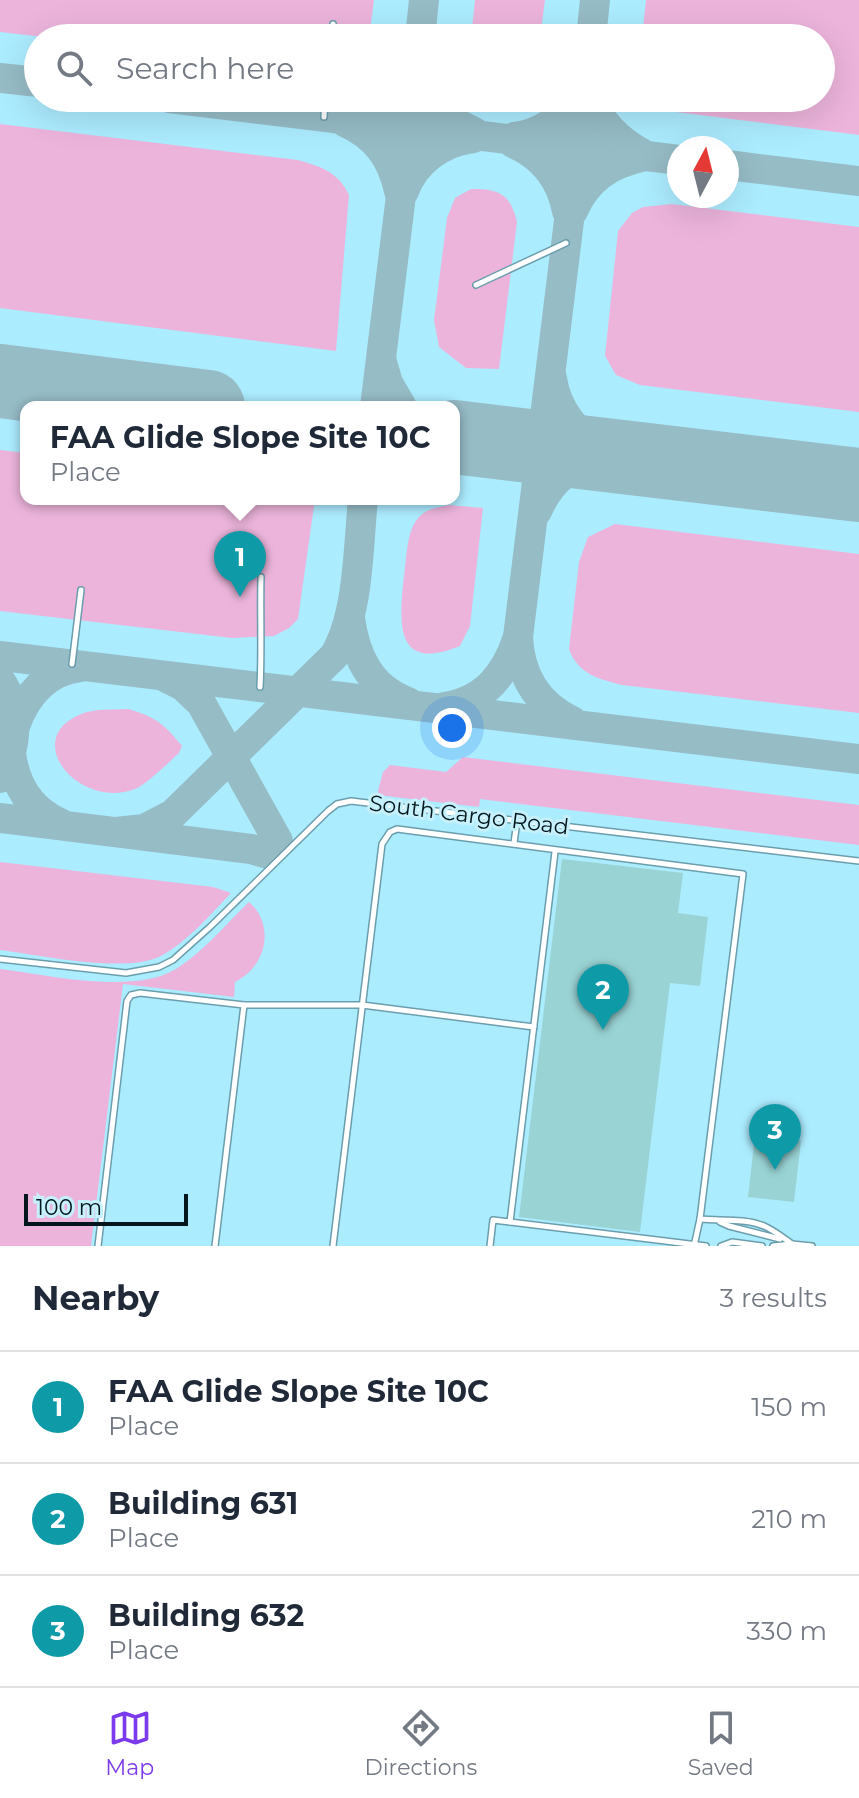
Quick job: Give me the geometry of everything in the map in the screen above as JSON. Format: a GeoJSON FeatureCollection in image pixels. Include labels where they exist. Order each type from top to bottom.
{"type":"FeatureCollection","features":[{"type":"Feature","properties":{"kind":"lane"},"geometry":{"type":"LineString","coordinates":[[324,112],[324,117]]}},
{"type":"Feature","properties":{"kind":"lane"},"geometry":{"type":"LineString","coordinates":[[476,285],[566,243]]}},
{"type":"Feature","properties":{"kind":"lane"},"geometry":{"type":"LineString","coordinates":[[260,687],[263,637],[261,577]]}},
{"type":"Feature","properties":{"kind":"lane"},"geometry":{"type":"LineString","coordinates":[[72,664],[81,590]]}},
{"type":"Feature","properties":{"kind":"lane","name":"South Cargo Road"},"geometry":{"type":"LineString","coordinates":[[0,959],[111,973],[139,973],[159,967],[173,960],[337,804],[351,801],[859,861]]}},
{"type":"Feature","properties":{"kind":"lane"},"geometry":{"type":"LineString","coordinates":[[514,843],[517,821]]}},
{"type":"Feature","properties":{"kind":"lane"},"geometry":{"type":"LineString","coordinates":[[333,1246],[385,837],[397,829],[514,843],[555,852],[743,874],[700,1219],[694,1246]]}},
{"type":"Feature","properties":{"kind":"lane"},"geometry":{"type":"LineString","coordinates":[[510,1222],[555,852]]}},
{"type":"Feature","properties":{"kind":"lane"},"geometry":{"type":"LineString","coordinates":[[98,1246],[127,1001],[131,995],[140,993],[244,1005],[362,1005],[534,1027]]}},
{"type":"Feature","properties":{"kind":"lane"},"geometry":{"type":"LineString","coordinates":[[215,1246],[244,1005]]}},
{"type":"Feature","properties":{"kind":"lane"},"geometry":{"type":"LineString","coordinates":[[700,1219],[729,1219],[764,1226],[789,1245]]}},
{"type":"Feature","properties":{"kind":"lane"},"geometry":{"type":"LineString","coordinates":[[490,1246],[493,1220],[706,1246]]}},
{"type":"Feature","properties":{"kind":"lane"},"geometry":{"type":"LineString","coordinates":[[721,1246],[732,1242],[762,1246]]}},
{"type":"Feature","properties":{"kind":"lane"},"geometry":{"type":"LineString","coordinates":[[773,1246],[812,1246]]}},
{"type":"Feature","properties":{"kind":"shaded area"},"geometry":{"type":"Polygon","coordinates":[[[0,0],[859,0],[859,1246],[0,1246],[0,0]]]}},
{"type":"Feature","properties":{"kind":"shaded area"},"geometry":{"type":"Polygon","coordinates":[[[0,0],[374,0],[371,24],[24,24],[24,35],[0,32],[0,0]]]}},
{"type":"Feature","properties":{"kind":"shaded area"},"geometry":{"type":"Polygon","coordinates":[[[475,0],[545,0],[542,24],[472,24],[475,0]]]}},
{"type":"Feature","properties":{"kind":"shaded area"},"geometry":{"type":"Polygon","coordinates":[[[646,0],[859,0],[859,135],[676,112],[835,112],[835,24],[643,24],[646,0]]]}},
{"type":"Feature","properties":{"kind":"shaded area"},"geometry":{"type":"Polygon","coordinates":[[[0,124],[298,160],[328,172],[340,181],[349,195],[336,351],[0,308],[0,124]]]}},
{"type":"Feature","properties":{"kind":"shaded area"},"geometry":{"type":"Polygon","coordinates":[[[471,189],[489,190],[502,195],[511,205],[517,222],[499,369],[466,368],[439,347],[434,320],[447,218],[455,198],[471,189]]]}},
{"type":"Feature","properties":{"kind":"shaded area"},"geometry":{"type":"Polygon","coordinates":[[[667,205],[667,208],[705,208],[859,227],[859,412],[640,385],[616,375],[605,356],[618,231],[632,213],[643,207],[667,205]]]}},
{"type":"Feature","properties":{"kind":"shaded area"},"geometry":{"type":"Polygon","coordinates":[[[0,450],[20,452],[20,505],[314,505],[298,619],[274,636],[232,638],[0,611],[0,450]]]}},
{"type":"Feature","properties":{"kind":"shaded area"},"geometry":{"type":"Polygon","coordinates":[[[449,505],[483,508],[470,626],[460,646],[438,653],[423,653],[412,648],[405,638],[402,625],[408,544],[420,516],[449,505]]]}},
{"type":"Feature","properties":{"kind":"shaded area"},"geometry":{"type":"Polygon","coordinates":[[[615,524],[859,554],[859,713],[622,685],[597,678],[583,670],[569,649],[579,562],[588,537],[615,524]]]}},
{"type":"Feature","properties":{"kind":"shaded area"},"geometry":{"type":"Polygon","coordinates":[[[128,709],[153,718],[164,727],[182,746],[179,753],[135,789],[114,793],[94,790],[77,781],[64,769],[56,755],[55,740],[62,726],[85,713],[128,709]]]}},
{"type":"Feature","properties":{"kind":"shaded area"},"geometry":{"type":"Polygon","coordinates":[[[463,757],[859,805],[859,845],[480,799],[479,807],[377,795],[383,772],[390,765],[446,772],[463,757]]]}},
{"type":"Feature","properties":{"kind":"shaded area"},"geometry":{"type":"Polygon","coordinates":[[[0,862],[213,887],[231,893],[207,919],[161,956],[127,963],[59,959],[0,950],[0,862]]]}},
{"type":"Feature","properties":{"kind":"shaded area"},"geometry":{"type":"Polygon","coordinates":[[[249,902],[263,923],[264,945],[254,967],[235,982],[234,997],[123,984],[91,1246],[0,1246],[0,969],[90,981],[137,981],[158,977],[176,969],[196,954],[249,902]]]}},
{"type":"Feature","properties":{"kind":"building"},"geometry":{"type":"Polygon","coordinates":[[[562,859],[683,873],[678,913],[708,917],[700,986],[670,983],[640,1232],[519,1217],[562,859]]]}},
{"type":"Feature","properties":{"kind":"building"},"geometry":{"type":"Polygon","coordinates":[[[755,1135],[801,1141],[794,1202],[748,1197],[755,1135]]]}},
{"type":"Feature","properties":{"kind":"taxiway"},"geometry":{"type":"LineString","coordinates":[[421,24],[424,0]]}},
{"type":"Feature","properties":{"kind":"taxiway"},"geometry":{"type":"LineString","coordinates":[[592,24],[595,0]]}},
{"type":"Feature","properties":{"kind":"taxiway"},"geometry":{"type":"LineString","coordinates":[[0,78],[24,81]]}},
{"type":"Feature","properties":{"kind":"taxiway"},"geometry":{"type":"LineString","coordinates":[[284,112],[667,159]]}},
{"type":"Feature","properties":{"kind":"taxiway"},"geometry":{"type":"LineString","coordinates":[[346,117],[366,112]]}},
{"type":"Feature","properties":{"kind":"taxiway"},"geometry":{"type":"LineString","coordinates":[[376,401],[411,112]]}},
{"type":"Feature","properties":{"kind":"taxiway"},"geometry":{"type":"LineString","coordinates":[[444,112],[452,121],[474,132]]}},
{"type":"Feature","properties":{"kind":"taxiway"},"geometry":{"type":"LineString","coordinates":[[514,137],[533,133],[565,112]]}},
{"type":"Feature","properties":{"kind":"taxiway"},"geometry":{"type":"LineString","coordinates":[[444,707],[471,699],[492,684],[507,663],[518,637],[582,112]]}},
{"type":"Feature","properties":{"kind":"taxiway"},"geometry":{"type":"LineString","coordinates":[[598,112],[612,131],[643,154]]}},
{"type":"Feature","properties":{"kind":"taxiway"},"geometry":{"type":"LineString","coordinates":[[345,122],[366,134],[381,149],[392,168],[399,191]]}},
{"type":"Feature","properties":{"kind":"taxiway"},"geometry":{"type":"LineString","coordinates":[[404,191],[415,171],[431,155],[451,144],[473,138]]}},
{"type":"Feature","properties":{"kind":"taxiway"},"geometry":{"type":"LineString","coordinates":[[513,143],[524,148],[549,170],[560,189],[567,211]]}},
{"type":"Feature","properties":{"kind":"taxiway"},"geometry":{"type":"LineString","coordinates":[[573,211],[585,190],[600,175],[619,164],[641,157]]}},
{"type":"Feature","properties":{"kind":"taxiway"},"geometry":{"type":"LineString","coordinates":[[739,166],[859,181]]}},
{"type":"Feature","properties":{"kind":"taxiway"},"geometry":{"type":"LineString","coordinates":[[382,362],[388,383],[398,401]]}},
{"type":"Feature","properties":{"kind":"taxiway"},"geometry":{"type":"LineString","coordinates":[[537,511],[549,490],[563,475],[602,453],[563,411],[552,378]]}},
{"type":"Feature","properties":{"kind":"taxiway"},"geometry":{"type":"LineString","coordinates":[[116,832],[144,829],[173,814],[334,656],[353,601],[362,505]]}},
{"type":"Feature","properties":{"kind":"taxiway"},"geometry":{"type":"LineString","coordinates":[[350,618],[356,645],[367,669],[384,688],[408,702]]}},
{"type":"Feature","properties":{"kind":"taxiway"},"geometry":{"type":"LineString","coordinates":[[518,637],[522,664],[533,687],[549,706],[572,721]]}},
{"type":"Feature","properties":{"kind":"taxiway"},"geometry":{"type":"LineString","coordinates":[[0,656],[859,759]]}},
{"type":"Feature","properties":{"kind":"taxiway"},"geometry":{"type":"LineString","coordinates":[[15,726],[25,704],[39,686],[57,674],[80,667]]}},
{"type":"Feature","properties":{"kind":"taxiway"},"geometry":{"type":"LineString","coordinates":[[165,677],[183,686],[201,703],[278,841]]}},
{"type":"Feature","properties":{"kind":"taxiway"},"geometry":{"type":"LineString","coordinates":[[0,680],[14,716],[13,741],[0,778]]}},
{"type":"Feature","properties":{"kind":"taxiway"},"geometry":{"type":"LineString","coordinates":[[11,753],[20,786],[32,804],[60,823]]}},
{"type":"Feature","properties":{"kind":"taxiway"},"geometry":{"type":"LineString","coordinates":[[0,818],[265,853]]}},
{"type":"Feature","properties":{"kind":"runway"},"geometry":{"type":"LineString","coordinates":[[0,381],[160,401]]}},
{"type":"Feature","properties":{"kind":"runway"},"geometry":{"type":"LineString","coordinates":[[460,438],[859,485]]}},
{"type":"Feature","properties":{"kind":"place","name":"FAA Glide Slope Site 10C"},"geometry":{"type":"Point","coordinates":[240,597]}},
{"type":"Feature","properties":{"kind":"place","name":"Building 631"},"geometry":{"type":"Point","coordinates":[603,1030]}},
{"type":"Feature","properties":{"kind":"place","name":"Building 632"},"geometry":{"type":"Point","coordinates":[775,1170]}}]}
